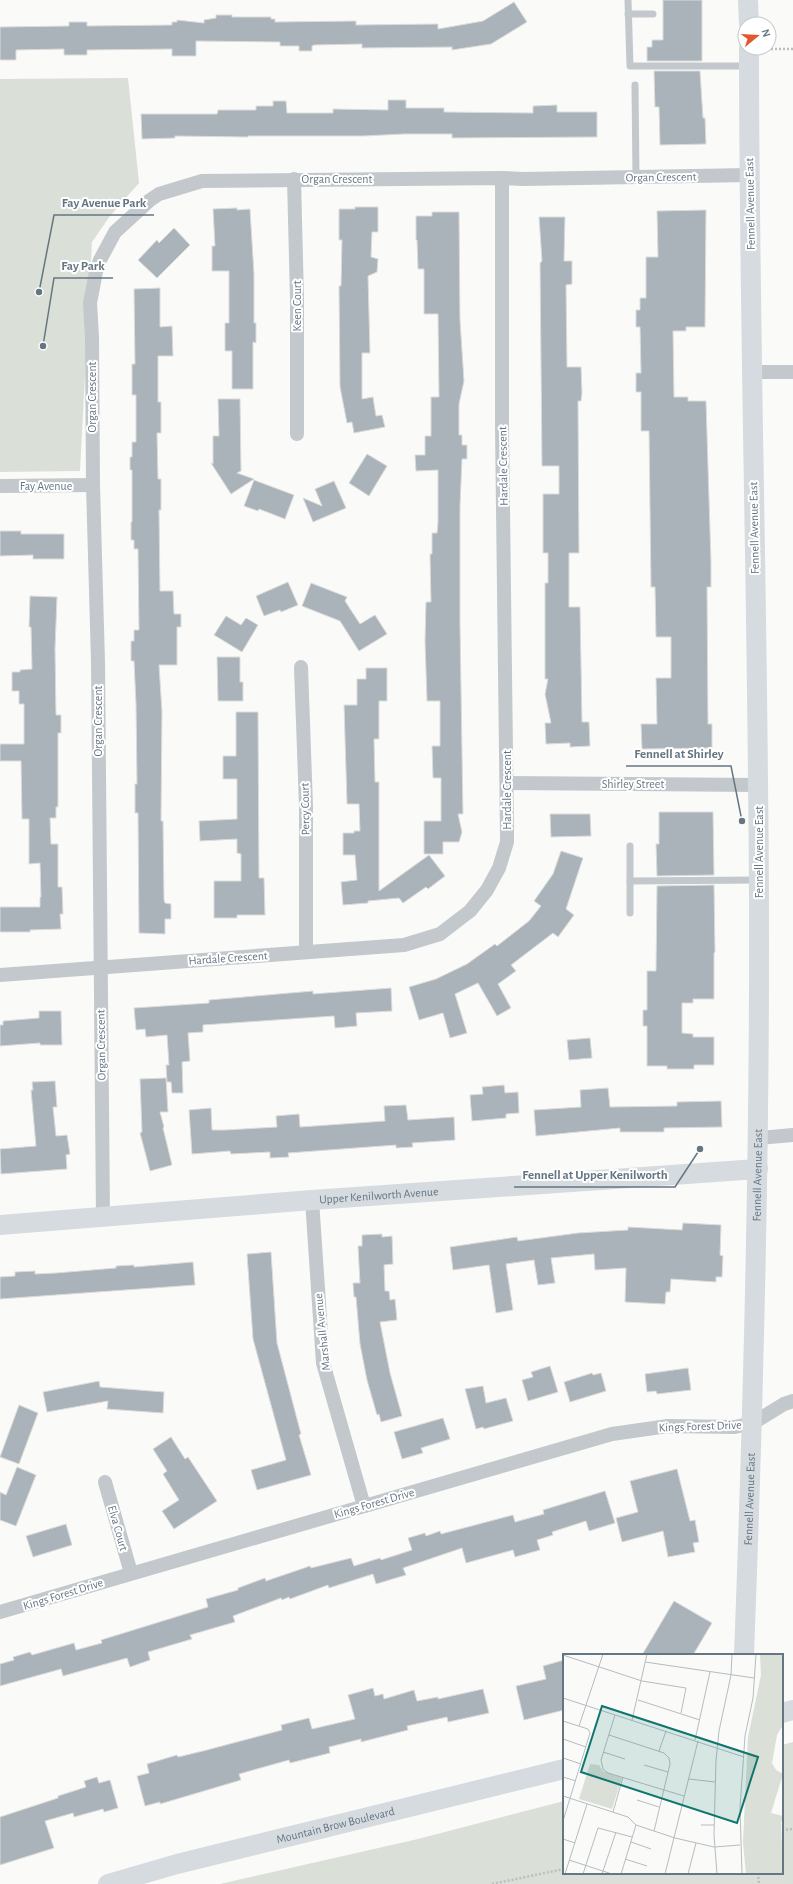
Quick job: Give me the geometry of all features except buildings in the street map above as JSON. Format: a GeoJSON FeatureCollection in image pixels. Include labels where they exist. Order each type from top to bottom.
{"type":"FeatureCollection","features":[{"type":"Feature","properties":{"kind":"main road"},"geometry":{"type":"LineString","coordinates":[[748,0],[749,16]]}},
{"type":"Feature","properties":{"kind":"main road","name":"Fennell Avenue East"},"geometry":{"type":"LineString","coordinates":[[744,1654],[753,1423],[758,1169],[759,880],[751,372],[749,56]]}},
{"type":"Feature","properties":{"kind":"main road","name":"Upper Kenilworth Avenue"},"geometry":{"type":"LineString","coordinates":[[0,1225],[312,1200],[758,1169]]}},
{"type":"Feature","properties":{"kind":"main road"},"geometry":{"type":"LineString","coordinates":[[783,1713],[793,1710]]}},
{"type":"Feature","properties":{"kind":"main road","name":"Mountain Brow Boulevard"},"geometry":{"type":"LineString","coordinates":[[108,1884],[176,1864],[563,1769]]}},
{"type":"Feature","properties":{"kind":"street","name":"Organ Crescent"},"geometry":{"type":"LineString","coordinates":[[103,1217],[98,662],[93,485],[92,337],[90,303],[96,272],[115,232],[139,208],[159,194],[202,181],[294,179],[524,179],[750,175]]}},
{"type":"Feature","properties":{"kind":"street","name":"Hardale Crescent"},"geometry":{"type":"LineString","coordinates":[[0,975],[306,951],[404,945],[440,934],[456,923],[461,916],[470,911],[488,890],[499,868],[507,842],[502,426],[502,178]]}},
{"type":"Feature","properties":{"kind":"street","name":"Keen Court"},"geometry":{"type":"LineString","coordinates":[[294,179],[297,300],[297,434]]}},
{"type":"Feature","properties":{"kind":"street"},"geometry":{"type":"LineString","coordinates":[[751,372],[793,372]]}},
{"type":"Feature","properties":{"kind":"street","name":"Fay Avenue"},"geometry":{"type":"LineString","coordinates":[[0,486],[93,485]]}},
{"type":"Feature","properties":{"kind":"street","name":"Percy Court"},"geometry":{"type":"LineString","coordinates":[[301,667],[306,806],[306,951]]}},
{"type":"Feature","properties":{"kind":"street","name":"Shirley Street"},"geometry":{"type":"LineString","coordinates":[[507,783],[758,785]]}},
{"type":"Feature","properties":{"kind":"street"},"geometry":{"type":"LineString","coordinates":[[758,1138],[793,1135]]}},
{"type":"Feature","properties":{"kind":"street","name":"Marshall Avenue"},"geometry":{"type":"LineString","coordinates":[[312,1200],[323,1363],[364,1506]]}},
{"type":"Feature","properties":{"kind":"street","name":"Kings Forest Drive"},"geometry":{"type":"LineString","coordinates":[[0,1612],[612,1434],[668,1426],[734,1427],[753,1423],[784,1404],[793,1401]]}},
{"type":"Feature","properties":{"kind":"street","name":"Elva Court"},"geometry":{"type":"LineString","coordinates":[[105,1482],[131,1573]]}},
{"type":"Feature","properties":{"kind":"lane"},"geometry":{"type":"LineString","coordinates":[[628,0],[630,66],[737,55]]}},
{"type":"Feature","properties":{"kind":"lane"},"geometry":{"type":"LineString","coordinates":[[628,14],[653,14]]}},
{"type":"Feature","properties":{"kind":"lane"},"geometry":{"type":"LineString","coordinates":[[635,85],[636,177]]}},
{"type":"Feature","properties":{"kind":"lane"},"geometry":{"type":"LineString","coordinates":[[630,846],[630,912]]}},
{"type":"Feature","properties":{"kind":"lane"},"geometry":{"type":"LineString","coordinates":[[630,881],[759,880]]}},
{"type":"Feature","properties":{"kind":"path"},"geometry":{"type":"LineString","coordinates":[[777,51],[793,49]]}},
{"type":"Feature","properties":{"kind":"path"},"geometry":{"type":"LineString","coordinates":[[783,1830],[793,1828]]}},
{"type":"Feature","properties":{"kind":"path"},"geometry":{"type":"LineString","coordinates":[[492,1884],[563,1869]]}},
{"type":"Feature","properties":{"kind":"path"},"geometry":{"type":"LineString","coordinates":[[758,1874],[759,1884]]}},
{"type":"Feature","properties":{"kind":"shaded area"},"geometry":{"type":"Polygon","coordinates":[[[128,78],[139,183],[110,216],[92,242],[80,471],[0,472],[0,79],[128,78]]]}},
{"type":"Feature","properties":{"kind":"shaded area"},"geometry":{"type":"Polygon","coordinates":[[[793,1742],[793,1884],[220,1884],[418,1839],[563,1801],[563,1874],[783,1874],[783,1745],[793,1742]]]}},
{"type":"Feature","properties":{"kind":"place","name":"Fay Avenue Park"},"geometry":{"type":"Point","coordinates":[39,292]}},
{"type":"Feature","properties":{"kind":"place","name":"Fay Park"},"geometry":{"type":"Point","coordinates":[43,346]}},
{"type":"Feature","properties":{"kind":"place","name":"Fennell at Shirley"},"geometry":{"type":"Point","coordinates":[742,821]}},
{"type":"Feature","properties":{"kind":"place","name":"Fennell at Upper Kenilworth"},"geometry":{"type":"Point","coordinates":[700,1149]}}]}
